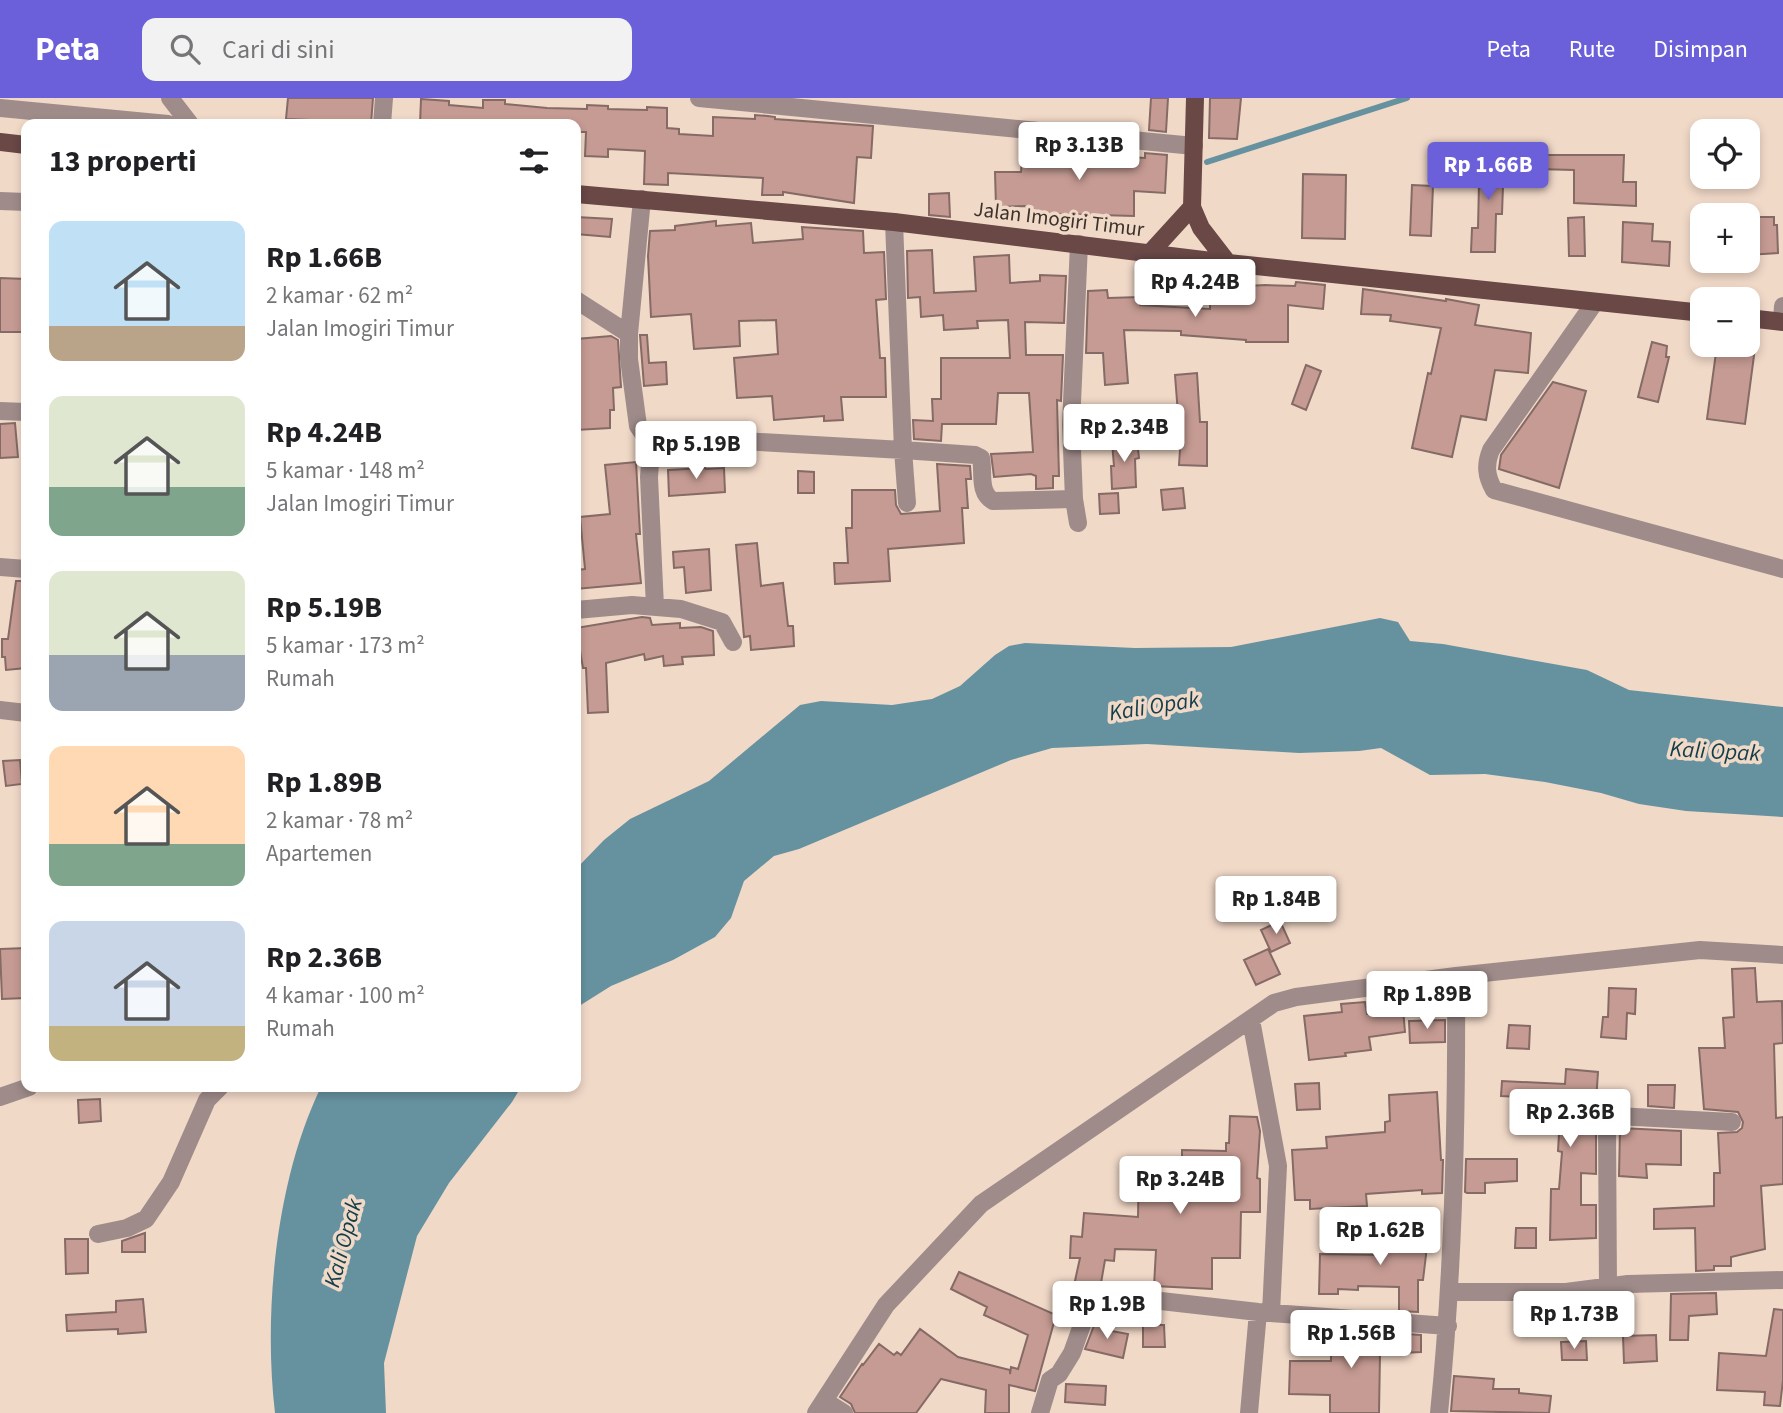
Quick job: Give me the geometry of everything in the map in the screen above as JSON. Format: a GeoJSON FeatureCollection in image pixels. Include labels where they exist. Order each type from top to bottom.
{"type":"FeatureCollection","features":[{"type":"Feature","properties":{"kind":"main road"},"geometry":{"type":"LineString","coordinates":[[1195,98],[1192,207],[1201,228],[1228,263]]}},
{"type":"Feature","properties":{"kind":"main road"},"geometry":{"type":"LineString","coordinates":[[0,142],[21,144]]}},
{"type":"Feature","properties":{"kind":"main road","name":"Jalan Imogiri Timur"},"geometry":{"type":"LineString","coordinates":[[581,194],[894,222],[1228,263],[1690,312]]}},
{"type":"Feature","properties":{"kind":"main road"},"geometry":{"type":"LineString","coordinates":[[1150,253],[1192,207]]}},
{"type":"Feature","properties":{"kind":"main road"},"geometry":{"type":"LineString","coordinates":[[1760,319],[1783,321]]}},
{"type":"Feature","properties":{"kind":"street"},"geometry":{"type":"LineString","coordinates":[[170,98],[186,119]]}},
{"type":"Feature","properties":{"kind":"street"},"geometry":{"type":"LineString","coordinates":[[382,119],[384,98]]}},
{"type":"Feature","properties":{"kind":"street"},"geometry":{"type":"LineString","coordinates":[[699,98],[1194,146]]}},
{"type":"Feature","properties":{"kind":"street"},"geometry":{"type":"LineString","coordinates":[[0,108],[59,106],[138,119]]}},
{"type":"Feature","properties":{"kind":"street"},"geometry":{"type":"LineString","coordinates":[[642,199],[629,334],[633,400],[638,426],[642,432],[652,436],[975,455],[981,458],[983,490],[986,497],[993,501],[1074,499]]}},
{"type":"Feature","properties":{"kind":"street"},"geometry":{"type":"LineString","coordinates":[[0,201],[21,202]]}},
{"type":"Feature","properties":{"kind":"street"},"geometry":{"type":"LineString","coordinates":[[894,222],[907,503]]}},
{"type":"Feature","properties":{"kind":"street"},"geometry":{"type":"LineString","coordinates":[[1078,523],[1074,499],[1071,425],[1079,244]]}},
{"type":"Feature","properties":{"kind":"street"},"geometry":{"type":"LineString","coordinates":[[1595,302],[1491,450],[1486,463],[1488,479],[1494,490],[1783,569]]}},
{"type":"Feature","properties":{"kind":"street"},"geometry":{"type":"LineString","coordinates":[[581,303],[629,334]]}},
{"type":"Feature","properties":{"kind":"street"},"geometry":{"type":"LineString","coordinates":[[1783,306],[1783,321]]}},
{"type":"Feature","properties":{"kind":"street"},"geometry":{"type":"LineString","coordinates":[[0,411],[21,412]]}},
{"type":"Feature","properties":{"kind":"street"},"geometry":{"type":"LineString","coordinates":[[652,436],[649,491],[655,607]]}},
{"type":"Feature","properties":{"kind":"street"},"geometry":{"type":"LineString","coordinates":[[0,567],[21,569]]}},
{"type":"Feature","properties":{"kind":"street"},"geometry":{"type":"LineString","coordinates":[[581,610],[632,605],[681,609],[722,622],[733,642]]}},
{"type":"Feature","properties":{"kind":"street"},"geometry":{"type":"LineString","coordinates":[[0,710],[21,712]]}},
{"type":"Feature","properties":{"kind":"street"},"geometry":{"type":"LineString","coordinates":[[844,1413],[821,1407],[886,1305],[981,1204],[1274,1003],[1296,997],[1456,976],[1700,950],[1783,955]]}},
{"type":"Feature","properties":{"kind":"street"},"geometry":{"type":"LineString","coordinates":[[1439,1413],[1448,1326],[1457,1112],[1456,976]]}},
{"type":"Feature","properties":{"kind":"street"},"geometry":{"type":"LineString","coordinates":[[1248,1413],[1265,1312],[1278,1166],[1251,1020]]}},
{"type":"Feature","properties":{"kind":"street"},"geometry":{"type":"LineString","coordinates":[[0,1097],[21,1090]]}},
{"type":"Feature","properties":{"kind":"street"},"geometry":{"type":"LineString","coordinates":[[98,1234],[127,1228],[146,1219],[172,1182],[207,1100],[215,1092]]}},
{"type":"Feature","properties":{"kind":"street"},"geometry":{"type":"LineString","coordinates":[[1608,1287],[1607,1126],[1610,1121],[1616,1116],[1732,1122]]}},
{"type":"Feature","properties":{"kind":"street"},"geometry":{"type":"LineString","coordinates":[[1449,1292],[1566,1292],[1608,1287],[1783,1280]]}},
{"type":"Feature","properties":{"kind":"street"},"geometry":{"type":"LineString","coordinates":[[1040,1413],[1050,1380],[1062,1370],[1072,1353],[1094,1295],[1103,1293],[1265,1312],[1448,1326]]}},
{"type":"Feature","properties":{"kind":"water","name":"Kali Opak"},"geometry":{"type":"Polygon","coordinates":[[[1380,618],[1398,622],[1410,641],[1443,644],[1587,670],[1629,690],[1783,707],[1783,817],[1686,811],[1639,804],[1545,782],[1485,774],[1430,775],[1381,748],[1299,753],[1147,744],[1052,748],[1011,760],[799,849],[774,856],[744,881],[731,918],[715,937],[673,960],[611,986],[581,1005],[581,864],[630,819],[709,781],[800,705],[821,701],[892,705],[932,699],[960,686],[1009,646],[1025,643],[1135,648],[1231,647],[1380,618]]]}},
{"type":"Feature","properties":{"kind":"water","name":"Kali Opak"},"geometry":{"type":"Polygon","coordinates":[[[319,1092],[518,1092],[449,1183],[417,1236],[384,1363],[386,1413],[275,1413],[272,1290],[284,1204],[306,1123],[319,1092]]]}},
{"type":"Feature","properties":{"kind":"building"},"geometry":{"type":"Polygon","coordinates":[[[288,98],[373,98],[371,119],[286,119],[288,98]]]}},
{"type":"Feature","properties":{"kind":"building"},"geometry":{"type":"Polygon","coordinates":[[[1151,98],[1168,98],[1166,132],[1149,130],[1151,98]]]}},
{"type":"Feature","properties":{"kind":"building"},"geometry":{"type":"Polygon","coordinates":[[[1210,98],[1241,98],[1237,139],[1209,138],[1210,98]]]}},
{"type":"Feature","properties":{"kind":"building"},"geometry":{"type":"Polygon","coordinates":[[[421,99],[483,108],[483,100],[505,100],[505,104],[547,108],[587,109],[587,105],[608,106],[608,109],[667,108],[667,128],[679,129],[679,134],[713,136],[713,117],[755,119],[755,115],[775,119],[873,126],[871,158],[857,157],[854,203],[783,192],[783,195],[762,195],[763,178],[668,173],[668,185],[644,184],[645,151],[608,149],[608,157],[585,156],[586,132],[581,132],[581,119],[420,119],[421,99]]]}},
{"type":"Feature","properties":{"kind":"building"},"geometry":{"type":"Polygon","coordinates":[[[1023,143],[1067,145],[1066,153],[1145,158],[1145,153],[1167,155],[1165,193],[1134,191],[1134,216],[1026,213],[1026,206],[996,207],[995,172],[1021,172],[1023,143]]]}},
{"type":"Feature","properties":{"kind":"building"},"geometry":{"type":"Polygon","coordinates":[[[1537,155],[1624,155],[1623,182],[1636,182],[1636,206],[1574,203],[1574,170],[1536,169],[1537,155]]]}},
{"type":"Feature","properties":{"kind":"building"},"geometry":{"type":"Polygon","coordinates":[[[1474,157],[1504,158],[1502,214],[1496,214],[1495,252],[1471,252],[1472,228],[1478,228],[1479,183],[1473,182],[1474,157]]]}},
{"type":"Feature","properties":{"kind":"building"},"geometry":{"type":"Polygon","coordinates":[[[1303,174],[1346,175],[1345,239],[1302,238],[1303,174]]]}},
{"type":"Feature","properties":{"kind":"building"},"geometry":{"type":"Polygon","coordinates":[[[1412,185],[1433,186],[1431,236],[1410,235],[1412,185]]]}},
{"type":"Feature","properties":{"kind":"building"},"geometry":{"type":"Polygon","coordinates":[[[949,193],[950,217],[929,215],[929,194],[949,193]]]}},
{"type":"Feature","properties":{"kind":"building"},"geometry":{"type":"Polygon","coordinates":[[[581,217],[612,219],[610,237],[581,234],[581,217]]]}},
{"type":"Feature","properties":{"kind":"building"},"geometry":{"type":"Polygon","coordinates":[[[1584,217],[1585,256],[1569,256],[1568,218],[1584,217]]]}},
{"type":"Feature","properties":{"kind":"building"},"geometry":{"type":"Polygon","coordinates":[[[1760,217],[1774,217],[1778,253],[1760,254],[1760,217]]]}},
{"type":"Feature","properties":{"kind":"building"},"geometry":{"type":"Polygon","coordinates":[[[716,221],[716,226],[751,223],[753,243],[803,239],[802,227],[863,231],[864,253],[884,252],[886,299],[876,300],[880,358],[885,358],[886,397],[841,397],[843,420],[824,421],[824,416],[774,420],[772,396],[737,398],[734,358],[778,354],[776,320],[739,321],[740,346],[694,349],[691,314],[651,317],[648,256],[650,231],[675,230],[675,226],[716,221]]]}},
{"type":"Feature","properties":{"kind":"building"},"geometry":{"type":"Polygon","coordinates":[[[1623,222],[1653,224],[1652,241],[1670,242],[1669,266],[1622,262],[1623,222]]]}},
{"type":"Feature","properties":{"kind":"building"},"geometry":{"type":"Polygon","coordinates":[[[932,250],[934,293],[976,291],[974,257],[1009,255],[1010,283],[1040,281],[1040,275],[1066,276],[1064,323],[1025,322],[1026,355],[1063,355],[1061,401],[1057,400],[1059,476],[1053,476],[1053,488],[1036,489],[1036,476],[1031,474],[994,477],[991,454],[1033,452],[1029,393],[998,393],[996,424],[942,424],[941,441],[914,439],[913,420],[933,421],[932,399],[941,399],[941,358],[1010,358],[1008,320],[977,321],[978,328],[944,330],[943,315],[921,317],[920,297],[908,298],[907,251],[932,250]]]}},
{"type":"Feature","properties":{"kind":"building"},"geometry":{"type":"Polygon","coordinates":[[[0,278],[21,279],[21,332],[0,332],[0,278]]]}},
{"type":"Feature","properties":{"kind":"building"},"geometry":{"type":"Polygon","coordinates":[[[1296,282],[1325,285],[1323,309],[1288,305],[1288,342],[1246,342],[1181,335],[1181,331],[1124,330],[1128,383],[1105,385],[1103,353],[1086,353],[1088,291],[1107,290],[1108,298],[1140,297],[1140,305],[1210,309],[1210,288],[1295,286],[1296,282]]]}},
{"type":"Feature","properties":{"kind":"building"},"geometry":{"type":"Polygon","coordinates":[[[1363,289],[1479,305],[1475,325],[1531,333],[1528,373],[1495,370],[1486,420],[1461,416],[1452,457],[1412,448],[1441,328],[1390,321],[1391,315],[1361,314],[1363,289]]]}},
{"type":"Feature","properties":{"kind":"building"},"geometry":{"type":"Polygon","coordinates":[[[640,335],[647,335],[649,363],[666,362],[667,384],[644,386],[640,335]]]}},
{"type":"Feature","properties":{"kind":"building"},"geometry":{"type":"Polygon","coordinates":[[[611,336],[618,340],[621,387],[613,388],[614,410],[610,410],[610,428],[581,430],[581,339],[611,336]]]}},
{"type":"Feature","properties":{"kind":"building"},"geometry":{"type":"Polygon","coordinates":[[[1652,342],[1667,346],[1666,357],[1669,357],[1658,402],[1638,397],[1652,342]]]}},
{"type":"Feature","properties":{"kind":"building"},"geometry":{"type":"Polygon","coordinates":[[[1715,357],[1754,357],[1745,424],[1707,419],[1715,357]]]}},
{"type":"Feature","properties":{"kind":"building"},"geometry":{"type":"Polygon","coordinates":[[[1306,365],[1321,371],[1306,410],[1292,404],[1306,365]]]}},
{"type":"Feature","properties":{"kind":"building"},"geometry":{"type":"Polygon","coordinates":[[[1197,373],[1200,422],[1207,422],[1207,466],[1179,465],[1180,449],[1160,449],[1161,427],[1179,427],[1175,375],[1197,373]]]}},
{"type":"Feature","properties":{"kind":"building"},"geometry":{"type":"Polygon","coordinates":[[[1553,382],[1586,391],[1559,488],[1499,469],[1501,455],[1553,382]]]}},
{"type":"Feature","properties":{"kind":"building"},"geometry":{"type":"Polygon","coordinates":[[[15,423],[18,457],[0,458],[0,424],[15,423]]]}},
{"type":"Feature","properties":{"kind":"building"},"geometry":{"type":"Polygon","coordinates":[[[1137,440],[1139,458],[1135,459],[1136,487],[1112,489],[1112,442],[1137,440]]]}},
{"type":"Feature","properties":{"kind":"building"},"geometry":{"type":"Polygon","coordinates":[[[636,462],[640,534],[636,534],[641,583],[581,589],[581,569],[585,569],[581,517],[610,514],[605,465],[636,462]]]}},
{"type":"Feature","properties":{"kind":"building"},"geometry":{"type":"Polygon","coordinates":[[[937,464],[970,466],[971,479],[966,479],[968,508],[962,508],[964,543],[888,549],[890,581],[835,584],[834,563],[848,563],[846,528],[852,528],[852,490],[895,490],[896,505],[901,514],[940,511],[937,464]]]}},
{"type":"Feature","properties":{"kind":"building"},"geometry":{"type":"Polygon","coordinates":[[[724,468],[725,492],[669,496],[668,470],[724,468]]]}},
{"type":"Feature","properties":{"kind":"building"},"geometry":{"type":"Polygon","coordinates":[[[798,471],[814,472],[814,493],[798,493],[798,471]]]}},
{"type":"Feature","properties":{"kind":"building"},"geometry":{"type":"Polygon","coordinates":[[[1183,488],[1185,508],[1163,510],[1161,490],[1183,488]]]}},
{"type":"Feature","properties":{"kind":"building"},"geometry":{"type":"Polygon","coordinates":[[[1118,493],[1119,513],[1100,514],[1099,494],[1118,493]]]}},
{"type":"Feature","properties":{"kind":"building"},"geometry":{"type":"Polygon","coordinates":[[[757,543],[761,586],[783,583],[788,626],[793,626],[794,646],[751,650],[750,636],[744,637],[736,545],[757,543]]]}},
{"type":"Feature","properties":{"kind":"building"},"geometry":{"type":"Polygon","coordinates":[[[709,549],[711,590],[686,593],[684,567],[674,568],[673,552],[709,549]]]}},
{"type":"Feature","properties":{"kind":"building"},"geometry":{"type":"Polygon","coordinates":[[[16,581],[21,581],[21,668],[6,670],[5,657],[2,657],[2,639],[8,639],[16,581]]]}},
{"type":"Feature","properties":{"kind":"building"},"geometry":{"type":"Polygon","coordinates":[[[642,617],[650,618],[652,625],[680,623],[680,628],[701,627],[713,631],[714,655],[682,657],[683,664],[664,666],[663,656],[645,660],[644,654],[606,663],[608,712],[588,713],[586,668],[583,668],[581,657],[581,627],[642,617]]]}},
{"type":"Feature","properties":{"kind":"building"},"geometry":{"type":"Polygon","coordinates":[[[20,760],[21,784],[6,786],[3,761],[20,760]]]}},
{"type":"Feature","properties":{"kind":"building"},"geometry":{"type":"Polygon","coordinates":[[[1280,921],[1290,943],[1271,952],[1261,930],[1280,921]]]}},
{"type":"Feature","properties":{"kind":"building"},"geometry":{"type":"Polygon","coordinates":[[[21,948],[21,998],[2,999],[0,949],[21,948]]]}},
{"type":"Feature","properties":{"kind":"building"},"geometry":{"type":"Polygon","coordinates":[[[1268,949],[1280,974],[1256,985],[1244,960],[1268,949]]]}},
{"type":"Feature","properties":{"kind":"building"},"geometry":{"type":"Polygon","coordinates":[[[1755,968],[1757,1002],[1782,1001],[1783,1043],[1774,1044],[1776,1118],[1783,1117],[1783,1184],[1761,1186],[1765,1249],[1731,1257],[1731,1266],[1714,1266],[1714,1270],[1696,1271],[1695,1228],[1654,1229],[1654,1209],[1714,1206],[1714,1173],[1720,1173],[1718,1133],[1737,1132],[1742,1128],[1743,1122],[1738,1112],[1704,1109],[1699,1048],[1725,1048],[1723,1018],[1734,1017],[1732,969],[1755,968]]]}},
{"type":"Feature","properties":{"kind":"building"},"geometry":{"type":"Polygon","coordinates":[[[1609,988],[1636,989],[1635,1014],[1627,1013],[1626,1039],[1601,1037],[1603,1017],[1608,1017],[1609,988]]]}},
{"type":"Feature","properties":{"kind":"building"},"geometry":{"type":"Polygon","coordinates":[[[1365,1002],[1367,1014],[1403,1009],[1405,1032],[1369,1037],[1371,1050],[1309,1060],[1304,1016],[1342,1012],[1341,1004],[1365,1002]]]}},
{"type":"Feature","properties":{"kind":"building"},"geometry":{"type":"Polygon","coordinates":[[[1445,1020],[1445,1042],[1410,1043],[1409,1021],[1445,1020]]]}},
{"type":"Feature","properties":{"kind":"building"},"geometry":{"type":"Polygon","coordinates":[[[1509,1025],[1530,1026],[1529,1049],[1507,1048],[1509,1025]]]}},
{"type":"Feature","properties":{"kind":"building"},"geometry":{"type":"Polygon","coordinates":[[[1566,1069],[1598,1072],[1595,1116],[1600,1116],[1596,1126],[1596,1174],[1581,1173],[1581,1205],[1596,1205],[1596,1238],[1550,1240],[1551,1189],[1559,1189],[1562,1152],[1558,1151],[1561,1099],[1501,1096],[1502,1081],[1565,1084],[1566,1069]]]}},
{"type":"Feature","properties":{"kind":"building"},"geometry":{"type":"Polygon","coordinates":[[[1319,1083],[1320,1109],[1297,1110],[1295,1084],[1319,1083]]]}},
{"type":"Feature","properties":{"kind":"building"},"geometry":{"type":"Polygon","coordinates":[[[1648,1085],[1675,1085],[1674,1108],[1648,1106],[1648,1085]]]}},
{"type":"Feature","properties":{"kind":"building"},"geometry":{"type":"Polygon","coordinates":[[[1437,1092],[1443,1160],[1442,1193],[1422,1194],[1422,1190],[1366,1194],[1367,1206],[1310,1209],[1310,1200],[1295,1200],[1292,1150],[1327,1148],[1326,1137],[1385,1132],[1385,1122],[1390,1121],[1389,1095],[1437,1092]]]}},
{"type":"Feature","properties":{"kind":"building"},"geometry":{"type":"Polygon","coordinates":[[[100,1099],[101,1121],[79,1123],[78,1100],[100,1099]]]}},
{"type":"Feature","properties":{"kind":"building"},"geometry":{"type":"Polygon","coordinates":[[[1230,1116],[1257,1117],[1260,1131],[1257,1178],[1260,1179],[1260,1212],[1241,1212],[1240,1258],[1212,1258],[1212,1289],[1154,1286],[1156,1250],[1115,1249],[1114,1261],[1105,1260],[1101,1283],[1088,1285],[1081,1294],[1070,1325],[1071,1299],[1080,1258],[1070,1258],[1071,1236],[1082,1237],[1084,1213],[1138,1217],[1139,1168],[1182,1168],[1182,1150],[1226,1151],[1230,1116]]]}},
{"type":"Feature","properties":{"kind":"building"},"geometry":{"type":"Polygon","coordinates":[[[1620,1128],[1681,1131],[1681,1165],[1646,1164],[1647,1178],[1619,1176],[1620,1128]]]}},
{"type":"Feature","properties":{"kind":"building"},"geometry":{"type":"Polygon","coordinates":[[[1466,1159],[1517,1159],[1517,1181],[1485,1183],[1485,1193],[1467,1193],[1466,1159]]]}},
{"type":"Feature","properties":{"kind":"building"},"geometry":{"type":"Polygon","coordinates":[[[1424,1227],[1426,1255],[1423,1280],[1418,1280],[1418,1312],[1399,1311],[1399,1287],[1358,1286],[1358,1290],[1338,1289],[1338,1294],[1319,1294],[1320,1254],[1383,1255],[1382,1230],[1424,1227]]]}},
{"type":"Feature","properties":{"kind":"building"},"geometry":{"type":"Polygon","coordinates":[[[1516,1228],[1536,1228],[1536,1248],[1515,1248],[1516,1228]]]}},
{"type":"Feature","properties":{"kind":"building"},"geometry":{"type":"Polygon","coordinates":[[[145,1233],[145,1252],[122,1252],[122,1241],[145,1233]]]}},
{"type":"Feature","properties":{"kind":"building"},"geometry":{"type":"Polygon","coordinates":[[[65,1239],[88,1239],[88,1273],[66,1274],[65,1239]]]}},
{"type":"Feature","properties":{"kind":"building"},"geometry":{"type":"Polygon","coordinates":[[[959,1272],[1056,1315],[1035,1391],[1009,1385],[1009,1413],[985,1413],[986,1390],[941,1379],[916,1413],[855,1413],[851,1404],[840,1397],[862,1364],[879,1344],[894,1355],[897,1352],[901,1355],[920,1329],[958,1357],[1010,1370],[1010,1374],[1011,1367],[1018,1369],[1028,1335],[984,1315],[987,1307],[951,1289],[959,1272]]]}},
{"type":"Feature","properties":{"kind":"building"},"geometry":{"type":"Polygon","coordinates":[[[1716,1293],[1717,1314],[1689,1316],[1688,1340],[1670,1340],[1671,1294],[1716,1293]]]}},
{"type":"Feature","properties":{"kind":"building"},"geometry":{"type":"Polygon","coordinates":[[[143,1299],[146,1332],[118,1334],[118,1329],[67,1331],[66,1315],[116,1312],[116,1301],[143,1299]]]}},
{"type":"Feature","properties":{"kind":"building"},"geometry":{"type":"Polygon","coordinates":[[[1774,1309],[1783,1310],[1783,1380],[1780,1406],[1764,1405],[1765,1392],[1717,1390],[1719,1353],[1766,1356],[1774,1309]]]}},
{"type":"Feature","properties":{"kind":"building"},"geometry":{"type":"Polygon","coordinates":[[[1095,1323],[1107,1325],[1106,1330],[1128,1334],[1123,1358],[1085,1349],[1095,1323]]]}},
{"type":"Feature","properties":{"kind":"building"},"geometry":{"type":"Polygon","coordinates":[[[1143,1325],[1164,1325],[1165,1347],[1143,1347],[1143,1325]]]}},
{"type":"Feature","properties":{"kind":"building"},"geometry":{"type":"Polygon","coordinates":[[[1331,1329],[1421,1335],[1421,1352],[1380,1354],[1379,1413],[1330,1413],[1330,1395],[1289,1394],[1290,1361],[1331,1361],[1331,1329]]]}},
{"type":"Feature","properties":{"kind":"building"},"geometry":{"type":"Polygon","coordinates":[[[1656,1335],[1657,1361],[1624,1363],[1623,1336],[1656,1335]]]}},
{"type":"Feature","properties":{"kind":"building"},"geometry":{"type":"Polygon","coordinates":[[[1586,1341],[1587,1360],[1562,1360],[1561,1342],[1586,1341]]]}},
{"type":"Feature","properties":{"kind":"building"},"geometry":{"type":"Polygon","coordinates":[[[1454,1376],[1494,1379],[1493,1389],[1519,1389],[1519,1393],[1551,1396],[1549,1413],[1451,1411],[1454,1376]]]}},
{"type":"Feature","properties":{"kind":"building"},"geometry":{"type":"Polygon","coordinates":[[[1066,1384],[1106,1386],[1105,1405],[1065,1402],[1066,1384]]]}},
{"type":"Feature","properties":{"kind":"waterway"},"geometry":{"type":"LineString","coordinates":[[1207,162],[1407,98]]}}]}
